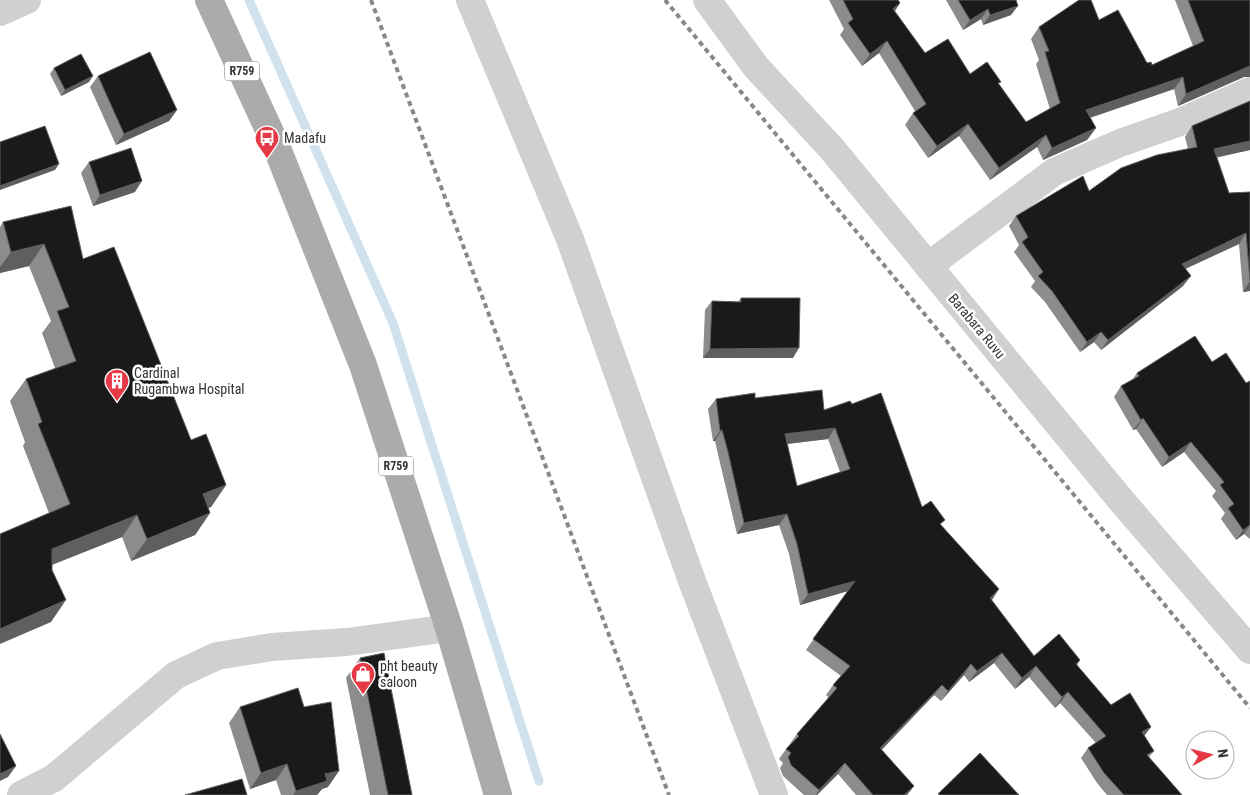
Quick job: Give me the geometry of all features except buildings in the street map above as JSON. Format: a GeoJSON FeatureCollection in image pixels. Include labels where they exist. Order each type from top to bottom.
{"type":"FeatureCollection","features":[{"type":"Feature","properties":{"kind":"main road","name":"R759"},"geometry":{"type":"LineString","coordinates":[[208,0],[275,143],[363,365],[449,628],[498,795]]}},
{"type":"Feature","properties":{"kind":"street"},"geometry":{"type":"LineString","coordinates":[[0,12],[27,0]]}},
{"type":"Feature","properties":{"kind":"street"},"geometry":{"type":"LineString","coordinates":[[470,0],[570,239],[692,581],[774,795]]}},
{"type":"Feature","properties":{"kind":"street","name":"Barabara Ruvu"},"geometry":{"type":"LineString","coordinates":[[707,0],[756,67],[832,149],[1120,499],[1250,650]]}},
{"type":"Feature","properties":{"kind":"street"},"geometry":{"type":"LineString","coordinates":[[928,266],[1054,172],[1120,143],[1180,122],[1250,91]]}},
{"type":"Feature","properties":{"kind":"street"},"geometry":{"type":"LineString","coordinates":[[21,795],[54,778],[176,675],[217,656],[272,647],[347,642],[449,628]]}},
{"type":"Feature","properties":{"kind":"waterway"},"geometry":{"type":"LineString","coordinates":[[249,0],[393,323],[539,781]]}},
{"type":"Feature","properties":{"kind":"railway"},"geometry":{"type":"LineString","coordinates":[[371,0],[669,795]]}},
{"type":"Feature","properties":{"kind":"railway"},"geometry":{"type":"LineString","coordinates":[[665,0],[1250,708]]}},
{"type":"Feature","properties":{"kind":"place","name":"Madafu"},"geometry":{"type":"Point","coordinates":[267,159]}},
{"type":"Feature","properties":{"kind":"place","name":"Cardinal Rugambwa Hospital"},"geometry":{"type":"Point","coordinates":[117,402]}},
{"type":"Feature","properties":{"kind":"place","name":"pht beauty saloon"},"geometry":{"type":"Point","coordinates":[363,695]}}]}
